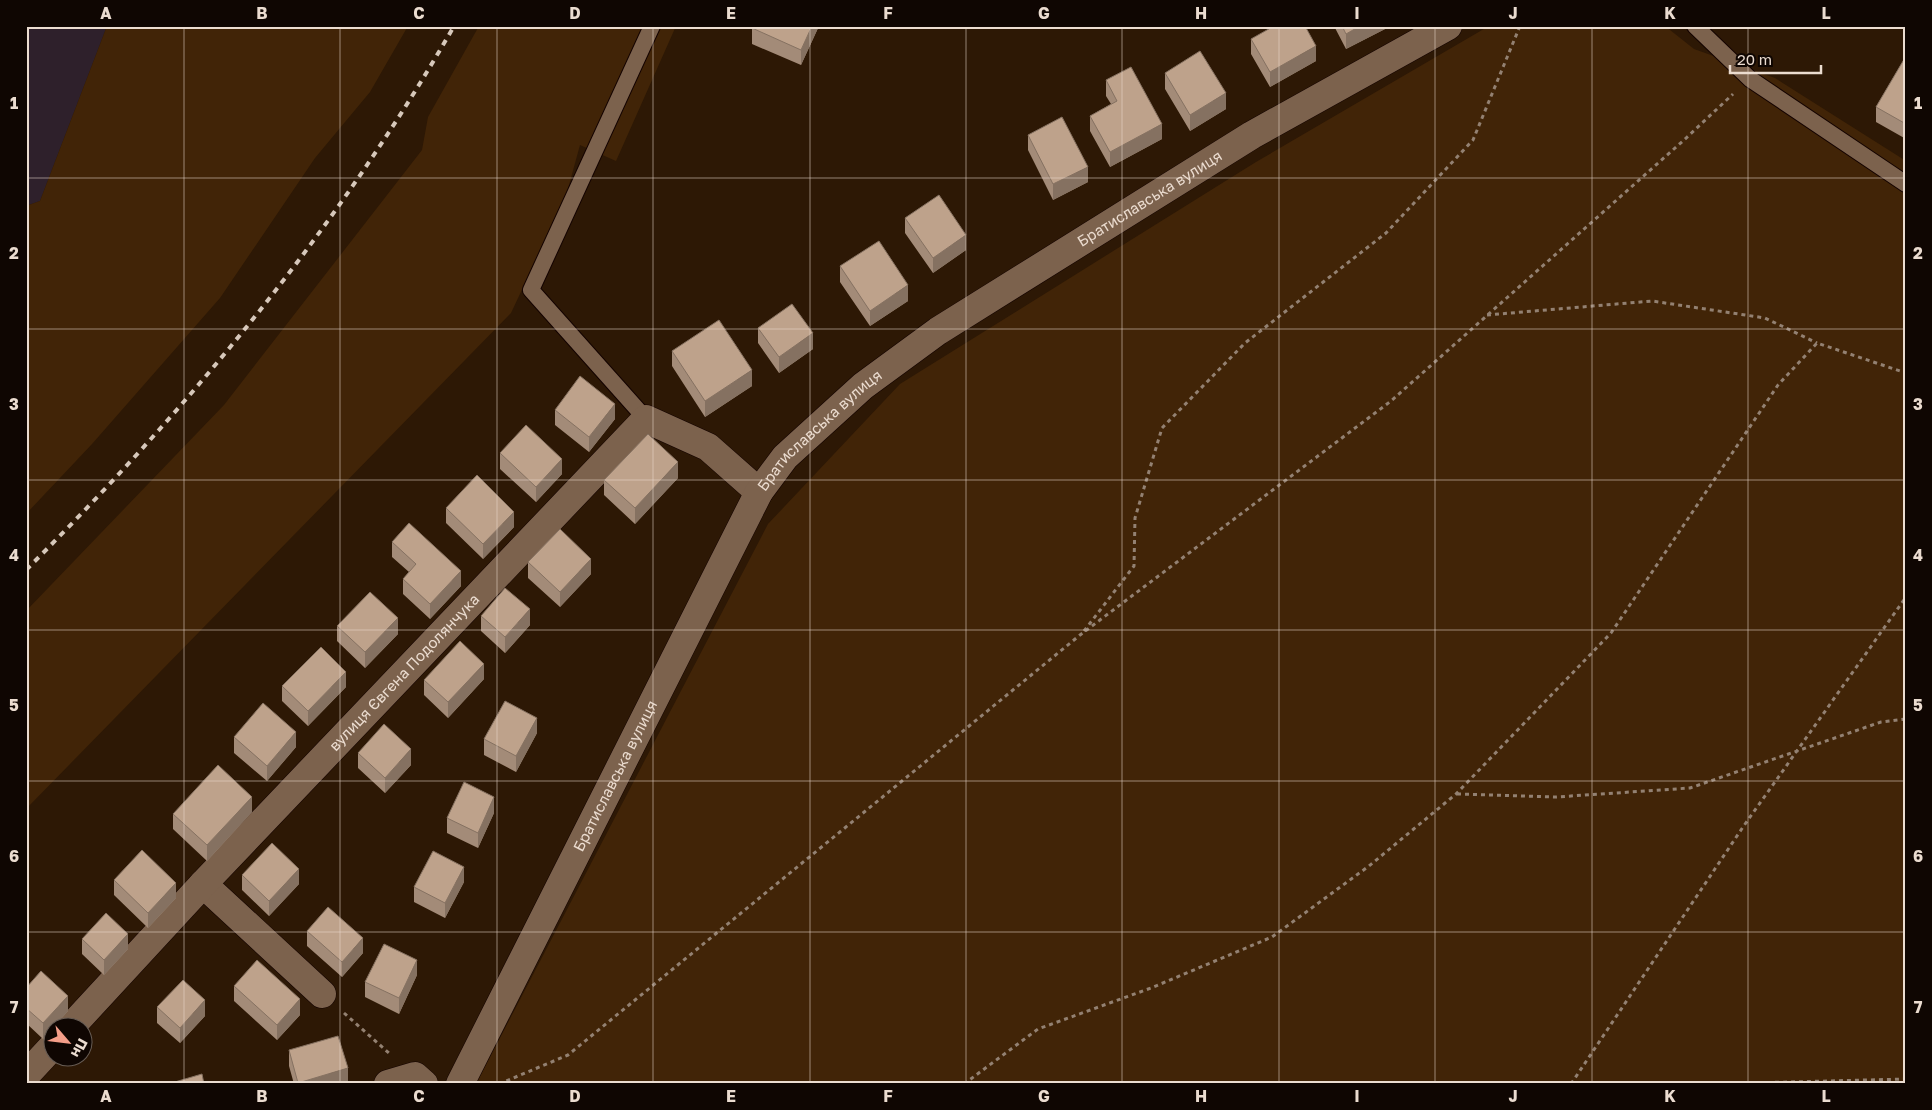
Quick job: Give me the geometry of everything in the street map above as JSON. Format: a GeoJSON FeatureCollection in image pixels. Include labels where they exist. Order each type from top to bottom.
{"type":"FeatureCollection","features":[{"type":"Feature","properties":{"kind":"street","name":"Братиславська вулиця"},"geometry":{"type":"LineString","coordinates":[[460,1084],[759,492],[785,457],[863,386],[938,331],[1252,135],[1448,26]]}},
{"type":"Feature","properties":{"kind":"street"},"geometry":{"type":"LineString","coordinates":[[646,418],[708,447],[759,492]]}},
{"type":"Feature","properties":{"kind":"street","name":"вулиця Євгена Подолянчука"},"geometry":{"type":"LineString","coordinates":[[79,1018],[203,884],[646,418]]}},
{"type":"Feature","properties":{"kind":"street"},"geometry":{"type":"LineString","coordinates":[[203,884],[322,994]]}},
{"type":"Feature","properties":{"kind":"street"},"geometry":{"type":"LineString","coordinates":[[26,1075],[42,1058]]}},
{"type":"Feature","properties":{"kind":"street"},"geometry":{"type":"LineString","coordinates":[[388,1084],[420,1080]]}},
{"type":"Feature","properties":{"kind":"lane"},"geometry":{"type":"LineString","coordinates":[[646,418],[532,290],[652,26]]}},
{"type":"Feature","properties":{"kind":"lane"},"geometry":{"type":"LineString","coordinates":[[1695,26],[1750,79],[1906,184]]}},
{"type":"Feature","properties":{"kind":"path"},"geometry":{"type":"LineString","coordinates":[[1080,636],[1134,566],[1135,518],[1162,428],[1245,343],[1386,233],[1473,140],[1520,26]]}},
{"type":"Feature","properties":{"kind":"path"},"geometry":{"type":"LineString","coordinates":[[499,1084],[568,1055],[1080,636],[1391,401],[1750,79]]}},
{"type":"Feature","properties":{"kind":"path"},"geometry":{"type":"LineString","coordinates":[[1487,315],[1652,301],[1765,318],[1816,343],[1906,374]]}},
{"type":"Feature","properties":{"kind":"path"},"geometry":{"type":"LineString","coordinates":[[964,1084],[1038,1029],[1151,988],[1272,937],[1369,866],[1456,794],[1611,633],[1778,385],[1816,343]]}},
{"type":"Feature","properties":{"kind":"path"},"geometry":{"type":"LineString","coordinates":[[1571,1084],[1738,835],[1906,597]]}},
{"type":"Feature","properties":{"kind":"path"},"geometry":{"type":"LineString","coordinates":[[1456,794],[1556,797],[1690,788],[1881,722],[1906,720]]}},
{"type":"Feature","properties":{"kind":"path"},"geometry":{"type":"LineString","coordinates":[[322,994],[420,1080]]}},
{"type":"Feature","properties":{"kind":"path"},"geometry":{"type":"LineString","coordinates":[[1711,1084],[1906,1079]]}},
{"type":"Feature","properties":{"kind":"shaded area"},"geometry":{"type":"Polygon","coordinates":[[[26,26],[107,26],[40,201],[26,206],[26,26]]]}},
{"type":"Feature","properties":{"kind":"shaded area"},"geometry":{"type":"Polygon","coordinates":[[[107,26],[408,26],[370,92],[315,158],[220,298],[92,444],[26,514],[26,206],[40,201],[107,26]]]}},
{"type":"Feature","properties":{"kind":"shaded area"},"geometry":{"type":"Polygon","coordinates":[[[479,26],[676,26],[616,161],[580,145],[566,196],[511,313],[26,809],[26,611],[224,405],[422,150],[428,117],[479,26]]]}},
{"type":"Feature","properties":{"kind":"shaded area"},"geometry":{"type":"Polygon","coordinates":[[[1489,26],[1665,26],[1694,49],[1775,78],[1906,161],[1906,1084],[476,1084],[768,524],[900,384],[1256,162],[1489,26]]]}},
{"type":"Feature","properties":{"kind":"building"},"geometry":{"type":"Polygon","coordinates":[[[753,26],[812,26],[801,50],[752,28],[753,26]]]}},
{"type":"Feature","properties":{"kind":"building"},"geometry":{"type":"Polygon","coordinates":[[[1274,26],[1305,26],[1316,46],[1270,72],[1251,39],[1274,26]]]}},
{"type":"Feature","properties":{"kind":"building"},"geometry":{"type":"Polygon","coordinates":[[[1342,26],[1360,26],[1346,34],[1342,26]]]}},
{"type":"Feature","properties":{"kind":"building"},"geometry":{"type":"Polygon","coordinates":[[[1200,51],[1226,93],[1190,115],[1165,73],[1200,51]]]}},
{"type":"Feature","properties":{"kind":"building"},"geometry":{"type":"Polygon","coordinates":[[[1906,56],[1906,124],[1876,107],[1906,56]]]}},
{"type":"Feature","properties":{"kind":"building"},"geometry":{"type":"Polygon","coordinates":[[[1131,67],[1162,124],[1110,152],[1090,116],[1117,101],[1106,80],[1131,67]]]}},
{"type":"Feature","properties":{"kind":"building"},"geometry":{"type":"Polygon","coordinates":[[[1062,117],[1088,167],[1053,184],[1028,135],[1062,117]]]}},
{"type":"Feature","properties":{"kind":"building"},"geometry":{"type":"Polygon","coordinates":[[[939,195],[966,235],[933,258],[905,218],[939,195]]]}},
{"type":"Feature","properties":{"kind":"building"},"geometry":{"type":"Polygon","coordinates":[[[879,241],[908,285],[870,311],[840,266],[879,241]]]}},
{"type":"Feature","properties":{"kind":"building"},"geometry":{"type":"Polygon","coordinates":[[[792,304],[813,333],[779,357],[758,328],[792,304]]]}},
{"type":"Feature","properties":{"kind":"building"},"geometry":{"type":"Polygon","coordinates":[[[719,320],[752,370],[705,401],[672,351],[719,320]]]}},
{"type":"Feature","properties":{"kind":"building"},"geometry":{"type":"Polygon","coordinates":[[[580,376],[615,404],[589,437],[555,410],[580,376]]]}},
{"type":"Feature","properties":{"kind":"building"},"geometry":{"type":"Polygon","coordinates":[[[526,425],[562,459],[536,487],[500,453],[526,425]]]}},
{"type":"Feature","properties":{"kind":"building"},"geometry":{"type":"Polygon","coordinates":[[[648,434],[678,462],[635,508],[604,480],[648,434]]]}},
{"type":"Feature","properties":{"kind":"building"},"geometry":{"type":"Polygon","coordinates":[[[477,475],[514,512],[483,544],[446,508],[477,475]]]}},
{"type":"Feature","properties":{"kind":"building"},"geometry":{"type":"Polygon","coordinates":[[[409,523],[461,571],[430,604],[403,579],[416,564],[392,542],[409,523]]]}},
{"type":"Feature","properties":{"kind":"building"},"geometry":{"type":"Polygon","coordinates":[[[560,529],[591,559],[560,592],[528,562],[560,529]]]}},
{"type":"Feature","properties":{"kind":"building"},"geometry":{"type":"Polygon","coordinates":[[[505,588],[530,609],[505,637],[481,616],[505,588]]]}},
{"type":"Feature","properties":{"kind":"building"},"geometry":{"type":"Polygon","coordinates":[[[370,592],[398,618],[365,652],[337,626],[370,592]]]}},
{"type":"Feature","properties":{"kind":"building"},"geometry":{"type":"Polygon","coordinates":[[[460,641],[484,664],[448,702],[424,680],[460,641]]]}},
{"type":"Feature","properties":{"kind":"building"},"geometry":{"type":"Polygon","coordinates":[[[321,647],[346,672],[308,711],[282,686],[321,647]]]}},
{"type":"Feature","properties":{"kind":"building"},"geometry":{"type":"Polygon","coordinates":[[[505,701],[537,718],[516,756],[484,739],[505,701]]]}},
{"type":"Feature","properties":{"kind":"building"},"geometry":{"type":"Polygon","coordinates":[[[263,703],[296,732],[267,766],[234,737],[263,703]]]}},
{"type":"Feature","properties":{"kind":"building"},"geometry":{"type":"Polygon","coordinates":[[[384,724],[411,749],[385,778],[358,753],[384,724]]]}},
{"type":"Feature","properties":{"kind":"building"},"geometry":{"type":"Polygon","coordinates":[[[218,765],[252,797],[207,845],[173,814],[218,765]]]}},
{"type":"Feature","properties":{"kind":"building"},"geometry":{"type":"Polygon","coordinates":[[[464,782],[494,797],[478,833],[447,818],[464,782]]]}},
{"type":"Feature","properties":{"kind":"building"},"geometry":{"type":"Polygon","coordinates":[[[272,843],[299,869],[269,901],[242,875],[272,843]]]}},
{"type":"Feature","properties":{"kind":"building"},"geometry":{"type":"Polygon","coordinates":[[[142,850],[176,883],[148,913],[114,880],[142,850]]]}},
{"type":"Feature","properties":{"kind":"building"},"geometry":{"type":"Polygon","coordinates":[[[433,851],[464,867],[445,903],[414,887],[433,851]]]}},
{"type":"Feature","properties":{"kind":"building"},"geometry":{"type":"Polygon","coordinates":[[[328,907],[363,938],[342,962],[307,931],[328,907]]]}},
{"type":"Feature","properties":{"kind":"building"},"geometry":{"type":"Polygon","coordinates":[[[106,913],[128,934],[104,960],[82,939],[106,913]]]}},
{"type":"Feature","properties":{"kind":"building"},"geometry":{"type":"Polygon","coordinates":[[[384,944],[417,960],[399,998],[365,982],[384,944]]]}},
{"type":"Feature","properties":{"kind":"building"},"geometry":{"type":"Polygon","coordinates":[[[257,960],[300,999],[277,1025],[234,986],[257,960]]]}},
{"type":"Feature","properties":{"kind":"building"},"geometry":{"type":"Polygon","coordinates":[[[41,971],[68,996],[48,1018],[42,1018],[42,1022],[26,1008],[26,988],[41,971]]]}},
{"type":"Feature","properties":{"kind":"building"},"geometry":{"type":"Polygon","coordinates":[[[183,980],[205,1000],[180,1028],[157,1007],[183,980]]]}},
{"type":"Feature","properties":{"kind":"building"},"geometry":{"type":"Polygon","coordinates":[[[338,1036],[348,1068],[298,1083],[289,1050],[338,1036]]]}},
{"type":"Feature","properties":{"kind":"building"},"geometry":{"type":"Polygon","coordinates":[[[202,1074],[204,1084],[168,1084],[202,1074]]]}},
{"type":"Feature","properties":{"kind":"railway"},"geometry":{"type":"LineString","coordinates":[[26,570],[146,444],[258,312],[362,173],[454,26]]}}]}
